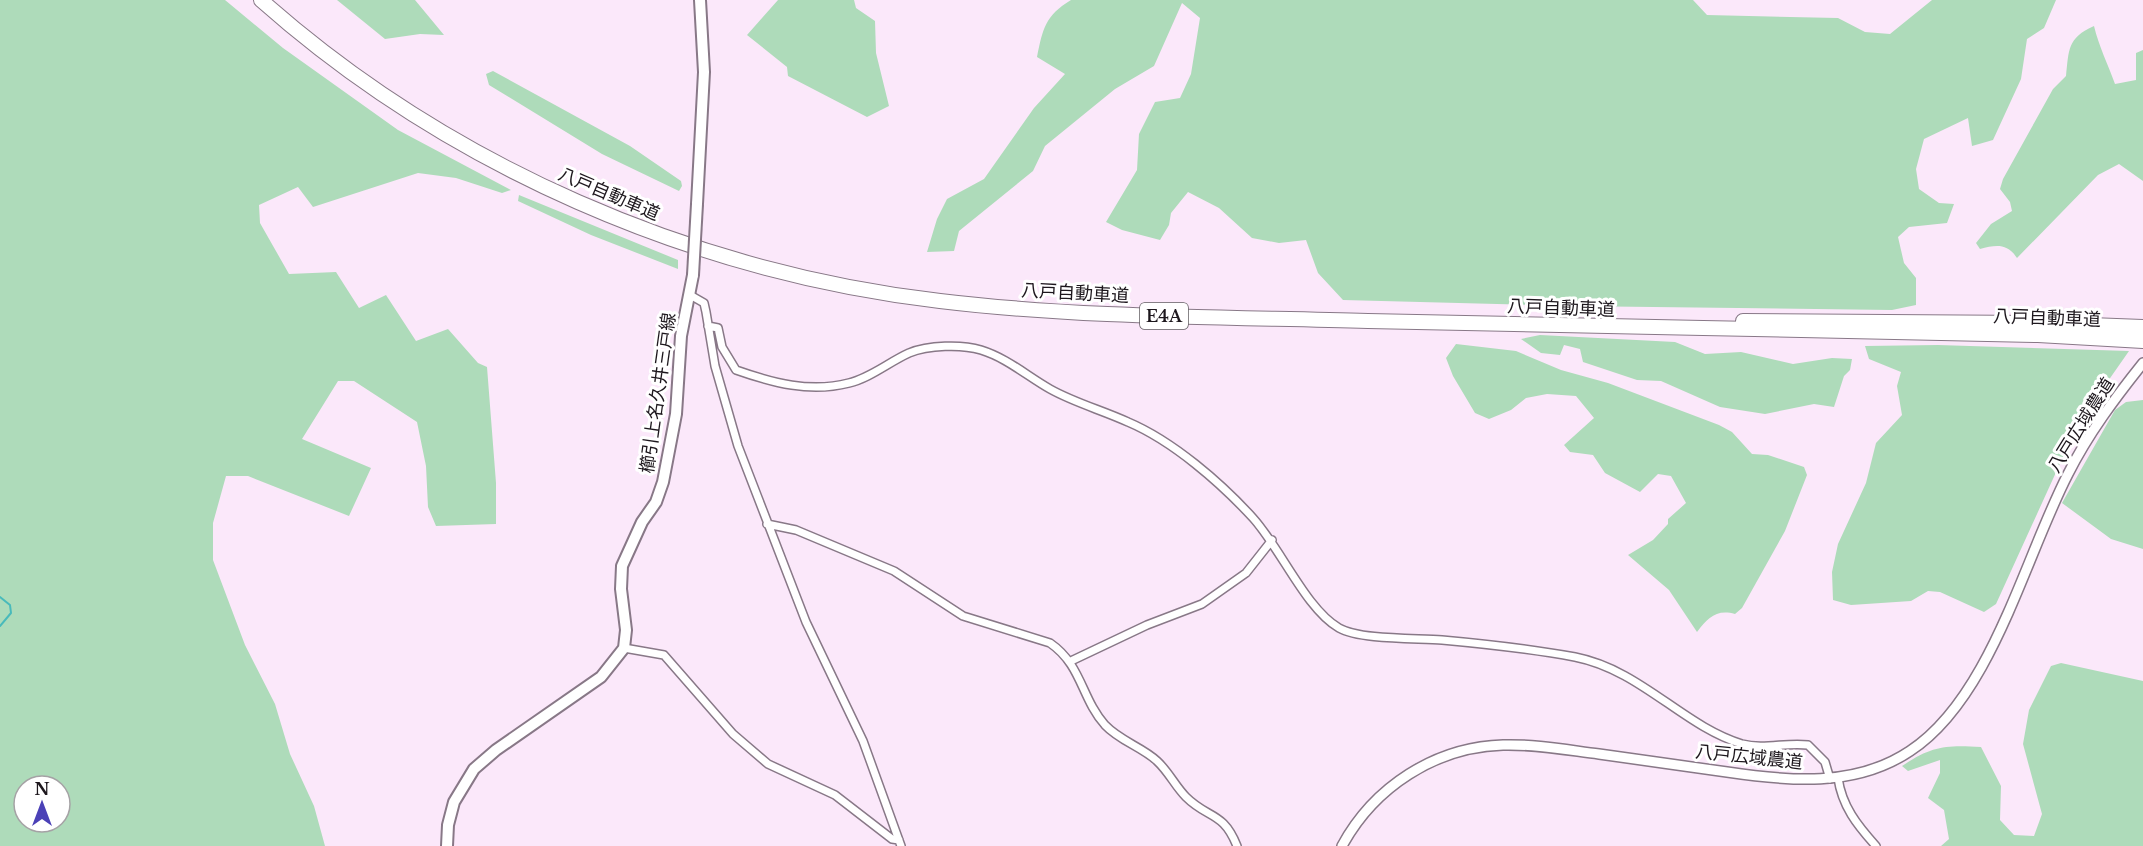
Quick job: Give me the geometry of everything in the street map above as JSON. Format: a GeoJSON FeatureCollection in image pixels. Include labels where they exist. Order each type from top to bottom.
{"type":"FeatureCollection","features":[{"type":"Feature","properties":{"kind":"highway","name":"八戸自動車道"},"geometry":{"type":"LineString","coordinates":[[261,0],[334,60],[398,104],[460,142],[560,194],[643,228],[724,256],[872,291],[988,306],[1123,314],[1692,329],[2038,335],[2143,341]]}},
{"type":"Feature","properties":{"kind":"highway","name":"八戸自動車道"},"geometry":{"type":"LineString","coordinates":[[272,0],[340,55],[402,98],[464,136],[554,183],[655,225],[721,247],[787,265],[877,284],[999,299],[1155,307],[1611,320],[2038,323],[2143,327]]}},
{"type":"Feature","properties":{"kind":"main road","name":"櫛引上名久井三戸線"},"geometry":{"type":"LineString","coordinates":[[624,648],[626,630],[621,589],[622,566],[642,522],[656,502],[663,482],[676,414],[684,320],[693,275],[704,72],[700,0]]}},
{"type":"Feature","properties":{"kind":"main road"},"geometry":{"type":"LineString","coordinates":[[447,846],[448,825],[454,802],[474,769],[496,750],[601,677],[624,648]]}},
{"type":"Feature","properties":{"kind":"street"},"geometry":{"type":"LineString","coordinates":[[690,296],[704,303],[725,404],[767,524],[806,622],[863,741],[900,843]]}},
{"type":"Feature","properties":{"kind":"street"},"geometry":{"type":"LineString","coordinates":[[708,326],[718,328],[722,347],[736,370],[787,387],[849,383],[912,352],[948,347],[983,350],[1012,364],[1051,390],[1088,408],[1131,423],[1159,440],[1221,486],[1272,540],[1315,608],[1338,628],[1362,634],[1497,646],[1594,662],[1633,679],[1708,728],[1742,744],[1758,747],[1808,745],[1825,762],[1850,815],[1876,846]]}},
{"type":"Feature","properties":{"kind":"street","name":"八戸広域農道"},"geometry":{"type":"LineString","coordinates":[[1342,846],[1366,810],[1400,779],[1430,762],[1486,746],[1544,747],[1775,779],[1834,778],[1874,768],[1910,752],[1956,708],[1989,652],[2068,474],[2104,414],[2143,363]]}},
{"type":"Feature","properties":{"kind":"street"},"geometry":{"type":"LineString","coordinates":[[767,524],[796,530],[894,571],[963,616],[1050,643],[1071,661],[1103,723],[1114,734],[1157,761],[1185,796],[1226,825],[1237,846]]}},
{"type":"Feature","properties":{"kind":"street"},"geometry":{"type":"LineString","coordinates":[[1071,661],[1147,625],[1202,604],[1245,573],[1272,540]]}},
{"type":"Feature","properties":{"kind":"street"},"geometry":{"type":"LineString","coordinates":[[624,648],[664,655],[720,720],[768,764],[835,795],[900,843]]}},
{"type":"Feature","properties":{"kind":"green space"},"geometry":{"type":"Polygon","coordinates":[[[0,0],[225,0],[283,48],[398,130],[511,190],[502,193],[456,178],[418,173],[313,207],[298,187],[259,205],[260,223],[289,274],[336,272],[359,308],[386,295],[416,341],[448,329],[478,363],[487,367],[496,483],[496,524],[436,526],[428,507],[426,466],[417,422],[354,381],[338,381],[302,439],[371,468],[349,516],[248,476],[226,476],[213,523],[213,560],[245,645],[275,704],[290,754],[314,806],[325,846],[0,846],[0,0]]]}},
{"type":"Feature","properties":{"kind":"green space"},"geometry":{"type":"Polygon","coordinates":[[[337,0],[415,0],[444,35],[420,34],[385,39],[337,0]]]}},
{"type":"Feature","properties":{"kind":"green space"},"geometry":{"type":"Polygon","coordinates":[[[778,0],[854,0],[856,8],[875,21],[876,53],[889,106],[867,117],[788,76],[787,67],[747,35],[778,0]]]}},
{"type":"Feature","properties":{"kind":"green space"},"geometry":{"type":"Polygon","coordinates":[[[1071,0],[1693,0],[1707,15],[1838,18],[1865,32],[1890,34],[1932,0],[2056,0],[2044,28],[2027,39],[2021,79],[1993,140],[1972,146],[1968,118],[1924,139],[1916,169],[1919,189],[1939,203],[1954,204],[1947,223],[1909,227],[1898,237],[1904,263],[1916,278],[1916,305],[1892,310],[1569,306],[1343,300],[1318,273],[1306,240],[1279,243],[1252,238],[1219,208],[1188,192],[1171,213],[1169,225],[1160,240],[1122,230],[1106,222],[1137,170],[1139,134],[1155,102],[1180,98],[1191,74],[1200,18],[1182,3],[1154,66],[1115,89],[1045,146],[1033,171],[959,231],[954,251],[927,252],[937,219],[947,199],[984,179],[1034,108],[1065,74],[1037,57],[1041,38],[1050,17],[1071,0]]]}},
{"type":"Feature","properties":{"kind":"green space"},"geometry":{"type":"Polygon","coordinates":[[[2094,26],[2115,84],[2136,80],[2136,53],[2143,50],[2143,181],[2119,164],[2098,175],[2017,258],[2001,246],[1980,249],[1976,243],[1991,224],[2012,211],[2010,202],[2000,189],[2003,179],[2053,89],[2066,76],[2074,40],[2094,26]]]}},
{"type":"Feature","properties":{"kind":"green space"},"geometry":{"type":"Polygon","coordinates":[[[493,71],[630,146],[681,181],[682,186],[679,191],[602,154],[489,85],[486,74],[493,71]]]}},
{"type":"Feature","properties":{"kind":"green space"},"geometry":{"type":"Polygon","coordinates":[[[519,195],[678,260],[678,269],[591,235],[518,201],[519,195]]]}},
{"type":"Feature","properties":{"kind":"green space"},"geometry":{"type":"Polygon","coordinates":[[[1540,335],[1675,342],[1705,354],[1741,352],[1793,364],[1832,358],[1852,359],[1850,370],[1844,376],[1834,407],[1814,404],[1765,414],[1720,407],[1661,381],[1637,380],[1583,362],[1580,349],[1564,345],[1560,355],[1541,353],[1521,339],[1540,335]]]}},
{"type":"Feature","properties":{"kind":"green space"},"geometry":{"type":"Polygon","coordinates":[[[1456,344],[1516,351],[1561,370],[1608,383],[1719,425],[1732,432],[1752,454],[1768,455],[1804,467],[1807,475],[1785,531],[1742,608],[1735,614],[1723,613],[1713,616],[1697,632],[1669,590],[1628,555],[1653,540],[1668,524],[1668,519],[1686,503],[1671,476],[1658,474],[1640,492],[1605,473],[1593,455],[1570,452],[1564,445],[1594,418],[1576,396],[1547,394],[1526,398],[1511,410],[1489,419],[1475,413],[1453,376],[1446,358],[1456,344]]]}},
{"type":"Feature","properties":{"kind":"green space"},"geometry":{"type":"Polygon","coordinates":[[[1938,345],[2129,351],[2078,424],[1996,604],[1984,612],[1940,592],[1928,591],[1911,601],[1851,605],[1833,600],[1832,572],[1838,544],[1866,483],[1876,443],[1902,415],[1897,386],[1901,372],[1869,359],[1865,346],[1938,345]]]}},
{"type":"Feature","properties":{"kind":"green space"},"geometry":{"type":"Polygon","coordinates":[[[2143,400],[2143,549],[2111,539],[2062,503],[2115,410],[2126,402],[2143,400]]]}},
{"type":"Feature","properties":{"kind":"green space"},"geometry":{"type":"Polygon","coordinates":[[[2061,663],[2143,681],[2143,846],[1941,846],[1949,839],[1944,810],[1928,798],[1940,773],[1940,760],[1908,771],[1902,766],[1922,754],[1939,748],[1981,747],[2001,786],[2000,820],[2014,835],[2034,836],[2042,814],[2023,744],[2029,710],[2051,666],[2061,663]]]}},
{"type":"Feature","properties":{"kind":"waterway"},"geometry":{"type":"LineString","coordinates":[[0,597],[10,605],[11,613],[0,626]]}}]}
